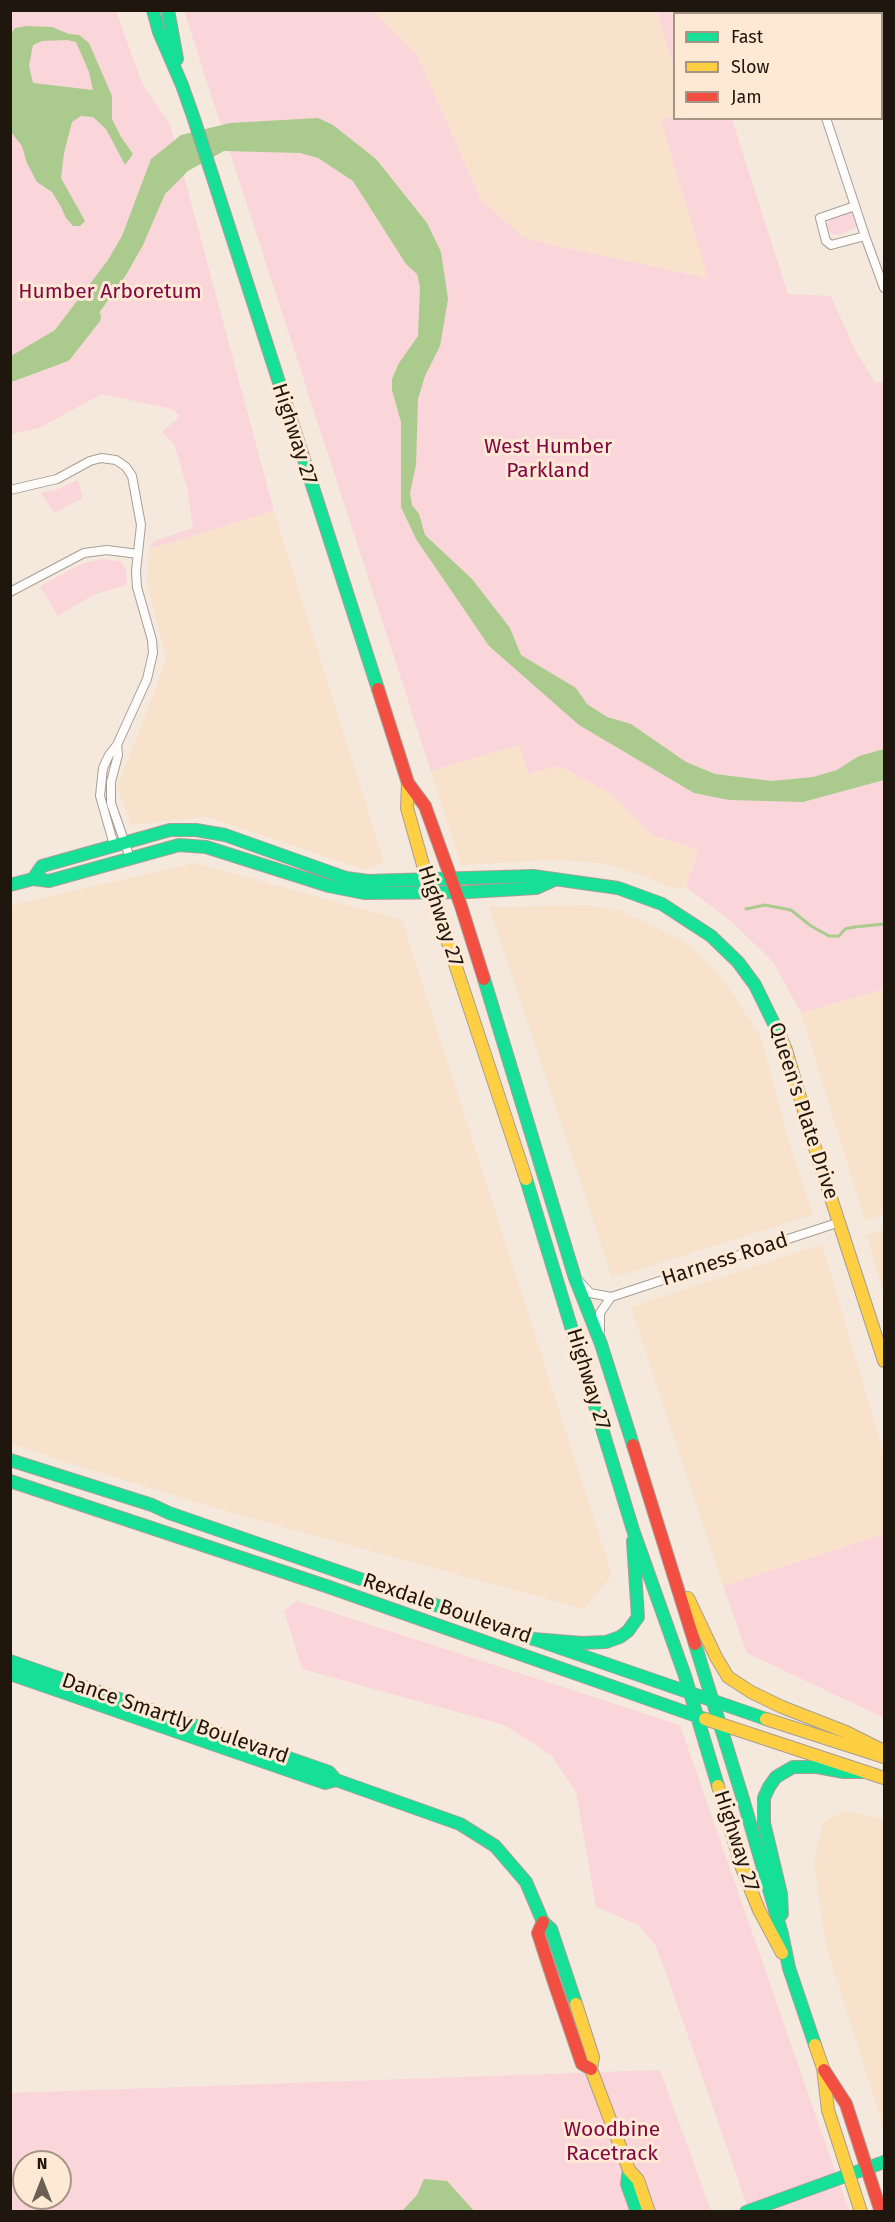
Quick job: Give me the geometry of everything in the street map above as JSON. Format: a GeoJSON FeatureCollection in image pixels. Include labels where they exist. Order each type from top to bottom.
{"type":"FeatureCollection","features":[{"type":"Feature","properties":{"kind":"main road","name":"Highway 27"},"geometry":{"type":"LineString","coordinates":[[153,10],[159,32],[194,119],[408,783],[425,806],[452,878],[575,1278],[600,1344],[670,1560],[782,1935],[789,1968],[823,2068],[828,2110],[861,2211]]}},
{"type":"Feature","properties":{"kind":"main road","name":"Highway 27"},"geometry":{"type":"LineString","coordinates":[[168,13],[182,85]]}},
{"type":"Feature","properties":{"kind":"main road","name":"Highway 27"},"geometry":{"type":"LineString","coordinates":[[408,783],[407,808],[427,879],[546,1240],[633,1530],[698,1716],[742,1868],[759,1910],[789,1968]]}},
{"type":"Feature","properties":{"kind":"main road","name":"Queen's Plate Drive"},"geometry":{"type":"LineString","coordinates":[[33,879],[42,866],[170,830],[196,830],[225,835],[346,878],[368,881],[533,876],[618,888],[662,904],[711,936],[738,962],[755,985],[783,1043],[885,1361]]}},
{"type":"Feature","properties":{"kind":"main road","name":"Queen's Plate Drive"},"geometry":{"type":"LineString","coordinates":[[10,885],[33,879],[49,881],[179,845],[206,847],[329,886],[364,893],[536,888],[554,880]]}},
{"type":"Feature","properties":{"kind":"main road"},"geometry":{"type":"LineString","coordinates":[[271,867],[275,854]]}},
{"type":"Feature","properties":{"kind":"main road","name":"Rexdale Boulevard"},"geometry":{"type":"LineString","coordinates":[[10,1460],[152,1505],[169,1513],[712,1701],[885,1757]]}},
{"type":"Feature","properties":{"kind":"main road","name":"Rexdale Boulevard"},"geometry":{"type":"LineString","coordinates":[[10,1481],[334,1588],[720,1724],[885,1778]]}},
{"type":"Feature","properties":{"kind":"main road"},"geometry":{"type":"LineString","coordinates":[[533,1639],[582,1643],[606,1642],[628,1631],[638,1617],[632,1553],[633,1530]]}},
{"type":"Feature","properties":{"kind":"main road"},"geometry":{"type":"LineString","coordinates":[[670,1560],[716,1657],[728,1677],[751,1692],[782,1707],[846,1732],[885,1751]]}},
{"type":"Feature","properties":{"kind":"main road","name":"Dance Smartly Boulevard"},"geometry":{"type":"LineString","coordinates":[[10,1661],[329,1772],[336,1780],[460,1824],[495,1846],[519,1873],[535,1900],[543,1922],[538,1933],[582,2064],[591,2069],[629,2170],[638,2180],[649,2211]]}},
{"type":"Feature","properties":{"kind":"main road","name":"Dance Smartly Boulevard"},"geometry":{"type":"LineString","coordinates":[[10,1674],[325,1783],[336,1780]]}},
{"type":"Feature","properties":{"kind":"main road"},"geometry":{"type":"LineString","coordinates":[[782,1935],[781,1894],[764,1823],[766,1793],[776,1777],[793,1767],[866,1772]]}},
{"type":"Feature","properties":{"kind":"main road","name":"Highway 27"},"geometry":{"type":"LineString","coordinates":[[823,2068],[846,2104],[881,2211]]}},
{"type":"Feature","properties":{"kind":"main road"},"geometry":{"type":"LineString","coordinates":[[746,2211],[885,2162]]}},
{"type":"Feature","properties":{"kind":"main road","name":"Dance Smartly Boulevard"},"geometry":{"type":"LineString","coordinates":[[629,2170],[627,2184],[637,2211]]}},
{"type":"Feature","properties":{"kind":"street"},"geometry":{"type":"LineString","coordinates":[[828,120],[864,236],[885,288]]}},
{"type":"Feature","properties":{"kind":"street"},"geometry":{"type":"LineString","coordinates":[[855,206],[820,218],[826,241],[831,244],[864,236]]}},
{"type":"Feature","properties":{"kind":"street"},"geometry":{"type":"LineString","coordinates":[[10,490],[57,479],[96,458],[116,460],[130,472],[137,495],[141,525],[137,587],[150,632],[153,653],[147,679],[117,745],[118,755],[111,782],[111,803],[119,844],[130,858]]}},
{"type":"Feature","properties":{"kind":"street"},"geometry":{"type":"LineString","coordinates":[[10,592],[84,553],[107,550],[138,554]]}},
{"type":"Feature","properties":{"kind":"street","name":"Harness Road"},"geometry":{"type":"LineString","coordinates":[[611,1297],[840,1222]]}},
{"type":"Feature","properties":{"kind":"street"},"geometry":{"type":"LineString","coordinates":[[575,1278],[590,1293],[611,1297],[600,1312],[600,1344]]}},
{"type":"Feature","properties":{"kind":"shaded area"},"geometry":{"type":"Polygon","coordinates":[[[373,11],[657,11],[673,65],[673,116],[661,120],[709,278],[547,244],[522,236],[481,200],[417,55],[373,11]]]}},
{"type":"Feature","properties":{"kind":"shaded area"},"geometry":{"type":"Polygon","coordinates":[[[52,27],[69,34],[79,35],[89,43],[112,96],[112,119],[133,154],[125,165],[106,129],[93,117],[81,116],[72,122],[64,153],[61,178],[85,221],[80,226],[73,226],[52,192],[37,182],[27,163],[22,146],[11,132],[11,34],[15,28],[52,27]],[[42,41],[33,45],[29,66],[33,83],[93,90],[89,72],[76,42],[42,41]]]}},
{"type":"Feature","properties":{"kind":"shaded area"},"geometry":{"type":"Polygon","coordinates":[[[318,118],[333,125],[376,159],[427,223],[441,252],[448,299],[440,346],[425,376],[418,399],[416,465],[410,493],[412,505],[419,514],[425,535],[472,579],[510,628],[521,655],[576,688],[587,704],[607,717],[631,724],[686,762],[715,774],[772,781],[813,777],[837,770],[859,756],[884,749],[884,780],[803,802],[729,800],[694,793],[579,725],[489,646],[416,539],[401,507],[401,422],[392,390],[392,379],[399,363],[418,336],[420,287],[417,274],[406,264],[353,181],[318,158],[300,153],[224,151],[188,171],[165,194],[143,245],[126,275],[89,327],[39,365],[11,376],[11,356],[55,330],[108,260],[122,236],[151,159],[181,135],[230,123],[318,118]]]}},
{"type":"Feature","properties":{"kind":"shaded area"},"geometry":{"type":"Polygon","coordinates":[[[274,511],[384,862],[365,870],[207,817],[131,825],[117,786],[166,657],[147,583],[149,549],[274,511]]]}},
{"type":"Feature","properties":{"kind":"shaded area"},"geometry":{"type":"Polygon","coordinates":[[[519,745],[610,793],[652,835],[699,850],[686,887],[673,888],[615,866],[600,863],[552,860],[461,865],[431,771],[519,745]]]}},
{"type":"Feature","properties":{"kind":"shaded area"},"geometry":{"type":"Polygon","coordinates":[[[195,863],[402,920],[612,1575],[584,1609],[235,1514],[68,1463],[11,1443],[11,905],[195,863]]]}},
{"type":"Feature","properties":{"kind":"shaded area"},"geometry":{"type":"Polygon","coordinates":[[[587,905],[619,910],[686,942],[723,979],[761,1037],[787,1135],[813,1215],[612,1278],[489,907],[587,905]]]}},
{"type":"Feature","properties":{"kind":"shaded area"},"geometry":{"type":"Polygon","coordinates":[[[884,989],[884,1214],[865,1221],[801,1013],[884,989]]]}},
{"type":"Feature","properties":{"kind":"shaded area"},"geometry":{"type":"Polygon","coordinates":[[[884,1229],[884,1294],[866,1235],[884,1229]]]}},
{"type":"Feature","properties":{"kind":"shaded area"},"geometry":{"type":"Polygon","coordinates":[[[822,1244],[884,1454],[884,1534],[723,1586],[631,1307],[822,1244]]]}},
{"type":"Feature","properties":{"kind":"shaded area"},"geometry":{"type":"Polygon","coordinates":[[[846,1810],[884,1820],[884,2130],[826,1946],[814,1865],[822,1823],[846,1810]]]}},
{"type":"Feature","properties":{"kind":"shaded area"},"geometry":{"type":"Polygon","coordinates":[[[424,2179],[447,2181],[474,2211],[402,2211],[417,2195],[424,2179]]]}},
{"type":"Feature","properties":{"kind":"green space","name":"Humber Arboretum"},"geometry":{"type":"Polygon","coordinates":[[[10,11],[116,11],[142,83],[170,124],[274,511],[149,549],[154,541],[193,528],[187,487],[174,444],[162,432],[180,416],[172,409],[102,394],[39,428],[11,434],[10,11]]]}},
{"type":"Feature","properties":{"kind":"green space","name":"West Humber Parkland"},"geometry":{"type":"Polygon","coordinates":[[[184,11],[373,11],[417,55],[481,200],[522,236],[547,244],[708,278],[661,120],[673,116],[673,120],[732,120],[788,294],[831,296],[855,350],[875,382],[884,383],[884,989],[801,1013],[773,962],[731,921],[686,887],[699,850],[652,835],[610,793],[559,766],[528,774],[519,745],[431,771],[184,11]]]}},
{"type":"Feature","properties":{"kind":"green space"},"geometry":{"type":"Polygon","coordinates":[[[657,11],[697,11],[673,12],[673,65],[657,11]]]}},
{"type":"Feature","properties":{"kind":"green space"},"geometry":{"type":"Polygon","coordinates":[[[845,212],[855,217],[857,223],[855,228],[839,235],[833,234],[828,230],[827,224],[833,216],[845,212]]]}},
{"type":"Feature","properties":{"kind":"green space"},"geometry":{"type":"Polygon","coordinates":[[[78,480],[83,498],[54,513],[41,493],[58,489],[78,480]]]}},
{"type":"Feature","properties":{"kind":"green space"},"geometry":{"type":"Polygon","coordinates":[[[102,559],[120,561],[123,564],[126,570],[127,585],[93,595],[58,616],[40,586],[83,563],[102,559]]]}},
{"type":"Feature","properties":{"kind":"green space"},"geometry":{"type":"Polygon","coordinates":[[[884,1534],[884,1718],[747,1653],[723,1586],[884,1534]]]}},
{"type":"Feature","properties":{"kind":"green space"},"geometry":{"type":"Polygon","coordinates":[[[297,1601],[680,1725],[849,2211],[749,2211],[655,1945],[639,1925],[596,1907],[576,1792],[551,1755],[504,1725],[302,1669],[284,1611],[297,1601]]]}},
{"type":"Feature","properties":{"kind":"green space","name":"Woodbine Racetrack"},"geometry":{"type":"Polygon","coordinates":[[[660,2070],[711,2211],[11,2212],[11,2093],[660,2070]]]}},
{"type":"Feature","properties":{"kind":"waterway"},"geometry":{"type":"LineString","coordinates":[[10,374],[64,354],[93,317]]}},
{"type":"Feature","properties":{"kind":"waterway"},"geometry":{"type":"LineString","coordinates":[[746,909],[765,905],[791,910],[811,926],[829,936],[839,936],[845,929],[854,927],[884,924]]}},
{"type":"Feature","properties":{"kind":"traffic: fast"},"geometry":{"type":"LineString","coordinates":[[153,10],[159,32],[194,119],[378,689]]}},
{"type":"Feature","properties":{"kind":"traffic: fast"},"geometry":{"type":"LineString","coordinates":[[168,10],[177,59]]}},
{"type":"Feature","properties":{"kind":"traffic: fast"},"geometry":{"type":"LineString","coordinates":[[33,879],[42,866],[170,830],[196,830],[225,835],[346,878],[368,881],[533,876],[618,888],[662,904],[711,936],[738,962],[755,985],[780,1036]]}},
{"type":"Feature","properties":{"kind":"traffic: fast"},"geometry":{"type":"LineString","coordinates":[[10,885],[33,879],[49,881],[179,845],[206,847],[329,886],[364,893],[468,892],[536,888],[554,880]]}},
{"type":"Feature","properties":{"kind":"traffic: fast"},"geometry":{"type":"LineString","coordinates":[[484,979],[575,1278],[601,1344],[633,1445]]}},
{"type":"Feature","properties":{"kind":"traffic: fast"},"geometry":{"type":"LineString","coordinates":[[526,1179],[633,1530],[685,1676],[718,1786]]}},
{"type":"Feature","properties":{"kind":"traffic: fast"},"geometry":{"type":"LineString","coordinates":[[10,1460],[152,1505],[169,1513],[766,1719]]}},
{"type":"Feature","properties":{"kind":"traffic: fast"},"geometry":{"type":"LineString","coordinates":[[10,1481],[326,1586],[705,1719]]}},
{"type":"Feature","properties":{"kind":"traffic: fast"},"geometry":{"type":"LineString","coordinates":[[533,1639],[582,1643],[606,1642],[628,1631],[638,1617],[633,1541]]}},
{"type":"Feature","properties":{"kind":"traffic: fast"},"geometry":{"type":"LineString","coordinates":[[695,1644],[743,1799],[782,1934],[789,1968],[815,2045]]}},
{"type":"Feature","properties":{"kind":"traffic: fast"},"geometry":{"type":"LineString","coordinates":[[10,1661],[329,1772],[336,1780],[460,1824],[495,1846],[526,1882],[543,1922],[551,1929],[576,2004]]}},
{"type":"Feature","properties":{"kind":"traffic: fast"},"geometry":{"type":"LineString","coordinates":[[10,1674],[325,1783],[336,1780]]}},
{"type":"Feature","properties":{"kind":"traffic: fast"},"geometry":{"type":"LineString","coordinates":[[782,1914],[781,1894],[764,1823],[764,1798],[769,1787],[776,1777],[793,1767],[865,1772]]}},
{"type":"Feature","properties":{"kind":"traffic: fast"},"geometry":{"type":"LineString","coordinates":[[746,2212],[884,2162]]}},
{"type":"Feature","properties":{"kind":"traffic: fast"},"geometry":{"type":"LineString","coordinates":[[629,2170],[627,2184],[637,2212]]}},
{"type":"Feature","properties":{"kind":"traffic: slow"},"geometry":{"type":"LineString","coordinates":[[408,783],[407,808],[427,879],[526,1179]]}},
{"type":"Feature","properties":{"kind":"traffic: slow"},"geometry":{"type":"LineString","coordinates":[[780,1036],[884,1361]]}},
{"type":"Feature","properties":{"kind":"traffic: slow"},"geometry":{"type":"LineString","coordinates":[[688,1598],[728,1677],[751,1692],[782,1707],[846,1732],[884,1751]]}},
{"type":"Feature","properties":{"kind":"traffic: slow"},"geometry":{"type":"LineString","coordinates":[[705,1719],[884,1778]]}},
{"type":"Feature","properties":{"kind":"traffic: slow"},"geometry":{"type":"LineString","coordinates":[[766,1719],[884,1757]]}},
{"type":"Feature","properties":{"kind":"traffic: slow"},"geometry":{"type":"LineString","coordinates":[[718,1786],[742,1868],[759,1910],[782,1953]]}},
{"type":"Feature","properties":{"kind":"traffic: slow"},"geometry":{"type":"LineString","coordinates":[[576,2004],[593,2057],[591,2069],[629,2170],[638,2180],[649,2212]]}},
{"type":"Feature","properties":{"kind":"traffic: slow"},"geometry":{"type":"LineString","coordinates":[[815,2045],[823,2068],[828,2110],[861,2212]]}},
{"type":"Feature","properties":{"kind":"traffic: jam"},"geometry":{"type":"LineString","coordinates":[[378,689],[408,783],[425,806],[484,979]]}},
{"type":"Feature","properties":{"kind":"traffic: jam"},"geometry":{"type":"LineString","coordinates":[[633,1445],[695,1644]]}},
{"type":"Feature","properties":{"kind":"traffic: jam"},"geometry":{"type":"LineString","coordinates":[[543,1922],[538,1933],[553,1979],[582,2064],[591,2069]]}},
{"type":"Feature","properties":{"kind":"traffic: jam"},"geometry":{"type":"LineString","coordinates":[[824,2070],[846,2104],[881,2212]]}}]}
